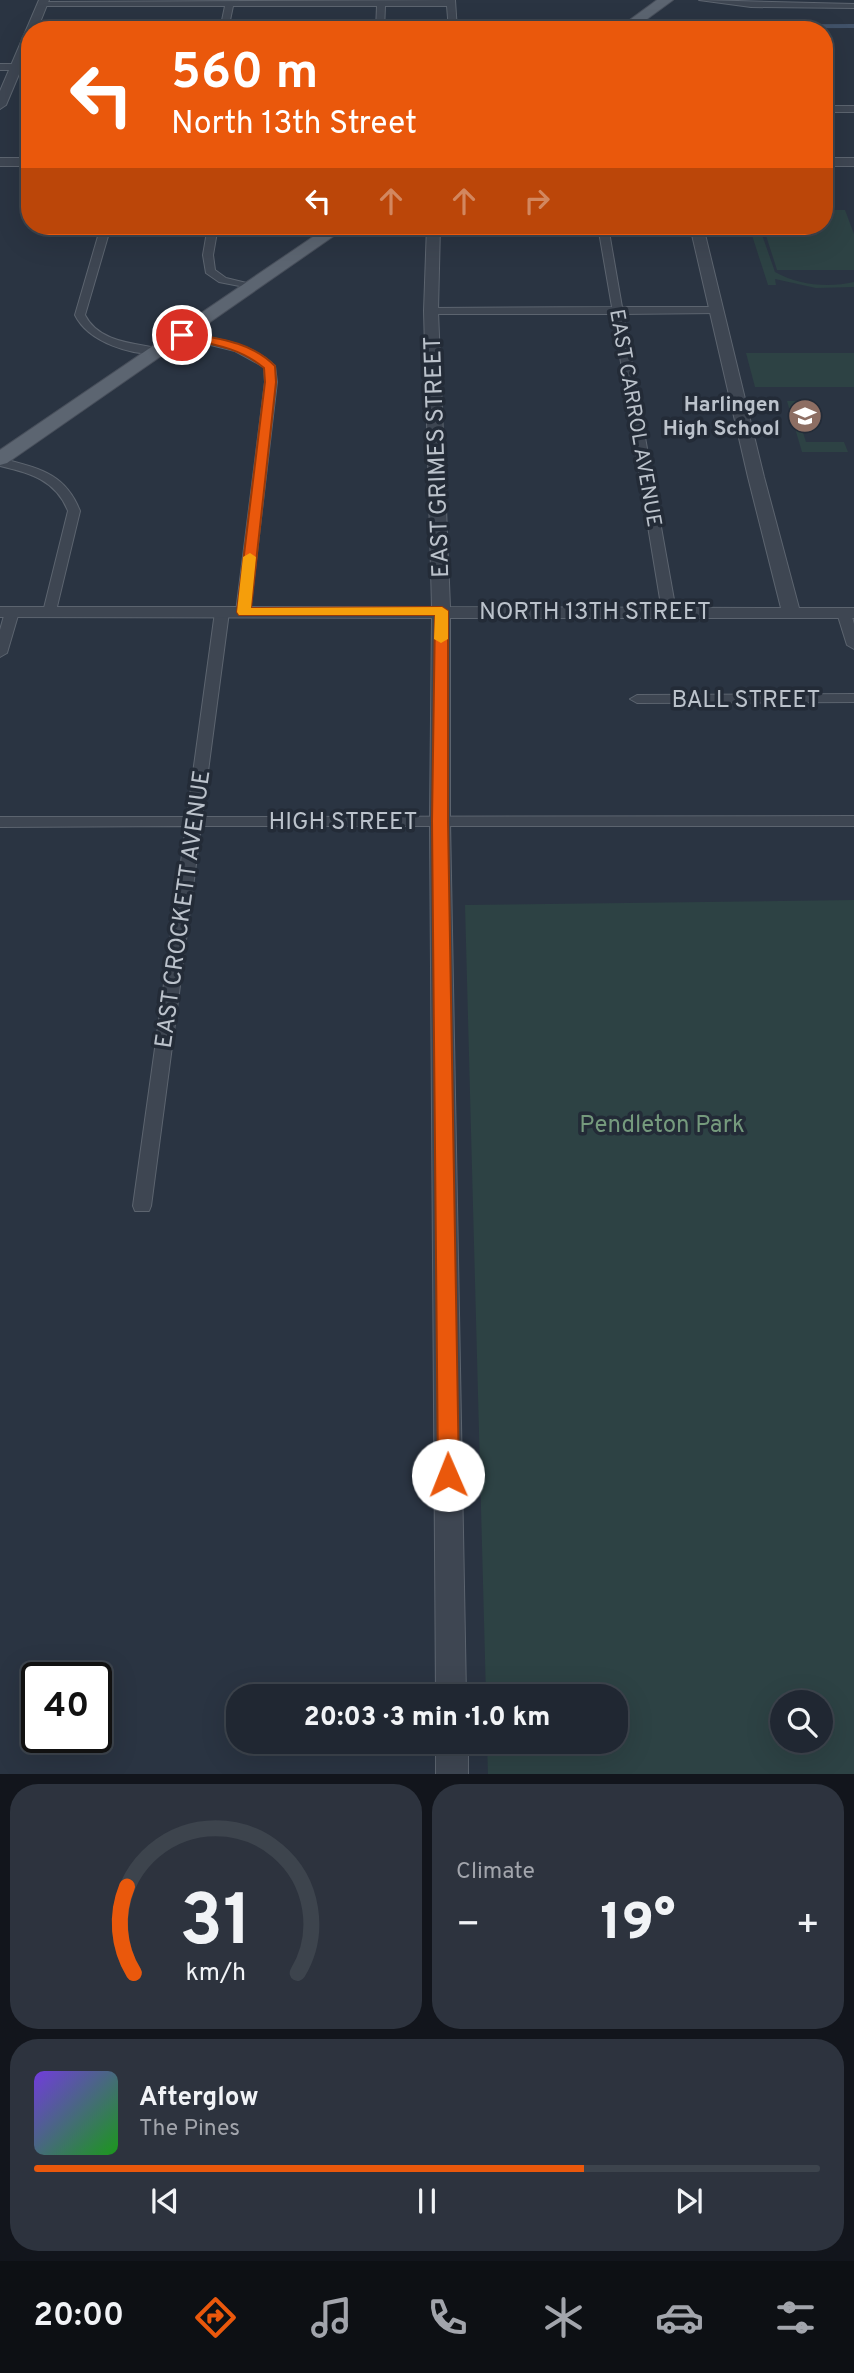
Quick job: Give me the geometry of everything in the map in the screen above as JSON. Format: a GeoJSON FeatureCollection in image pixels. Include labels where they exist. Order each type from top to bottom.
{"type":"FeatureCollection","features":[{"type":"Feature","properties":{"kind":"main road"},"geometry":{"type":"LineString","coordinates":[[635,21],[666,0]]}},
{"type":"Feature","properties":{"kind":"main road"},"geometry":{"type":"LineString","coordinates":[[0,461],[327,235]]}},
{"type":"Feature","properties":{"kind":"street"},"geometry":{"type":"LineString","coordinates":[[703,0],[854,6]]}},
{"type":"Feature","properties":{"kind":"street"},"geometry":{"type":"LineString","coordinates":[[35,21],[43,2],[451,2],[452,21]]}},
{"type":"Feature","properties":{"kind":"street"},"geometry":{"type":"LineString","coordinates":[[226,21],[230,4]]}},
{"type":"Feature","properties":{"kind":"street"},"geometry":{"type":"LineString","coordinates":[[380,21],[381,4]]}},
{"type":"Feature","properties":{"kind":"street"},"geometry":{"type":"LineString","coordinates":[[0,105],[21,55]]}},
{"type":"Feature","properties":{"kind":"street"},"geometry":{"type":"LineString","coordinates":[[0,67],[16,67]]}},
{"type":"Feature","properties":{"kind":"street"},"geometry":{"type":"LineString","coordinates":[[833,109],[854,109]]}},
{"type":"Feature","properties":{"kind":"street"},"geometry":{"type":"LineString","coordinates":[[0,162],[21,162]]}},
{"type":"Feature","properties":{"kind":"street"},"geometry":{"type":"LineString","coordinates":[[833,162],[854,162]]}},
{"type":"Feature","properties":{"kind":"street"},"geometry":{"type":"LineString","coordinates":[[103,235],[80,315],[82,323],[102,337],[158,351]]}},
{"type":"Feature","properties":{"kind":"street"},"geometry":{"type":"LineString","coordinates":[[211,235],[207,260],[209,271],[215,277],[251,287]]}},
{"type":"Feature","properties":{"kind":"street","name":"EAST GRIMES STREET"},"geometry":{"type":"LineString","coordinates":[[433,235],[431,311],[442,611],[440,821],[451,1684]]}},
{"type":"Feature","properties":{"kind":"street","name":"EAST CARROL AVENUE"},"geometry":{"type":"LineString","coordinates":[[604,235],[669,611]]}},
{"type":"Feature","properties":{"kind":"street"},"geometry":{"type":"LineString","coordinates":[[699,235],[790,611]]}},
{"type":"Feature","properties":{"kind":"street"},"geometry":{"type":"LineString","coordinates":[[431,311],[717,310]]}},
{"type":"Feature","properties":{"kind":"street"},"geometry":{"type":"LineString","coordinates":[[182,335],[229,344],[254,354],[269,366],[271,382],[243,612]]}},
{"type":"Feature","properties":{"kind":"street"},"geometry":{"type":"LineString","coordinates":[[0,461],[49,477],[63,486],[70,497],[74,511],[50,612]]}},
{"type":"Feature","properties":{"kind":"street","name":"EAST CROCKETT AVENUE"},"geometry":{"type":"LineString","coordinates":[[142,1206],[222,611]]}},
{"type":"Feature","properties":{"kind":"street"},"geometry":{"type":"LineString","coordinates":[[0,653],[6,612]]}},
{"type":"Feature","properties":{"kind":"street","name":"NORTH 13TH STREET"},"geometry":{"type":"LineString","coordinates":[[6,612],[849,613]]}},
{"type":"Feature","properties":{"kind":"street"},"geometry":{"type":"LineString","coordinates":[[849,613],[854,645]]}},
{"type":"Feature","properties":{"kind":"street","name":"BALL STREET"},"geometry":{"type":"LineString","coordinates":[[637,699],[854,698]]}},
{"type":"Feature","properties":{"kind":"street","name":"HIGH STREET"},"geometry":{"type":"LineString","coordinates":[[0,822],[854,821]]}},
{"type":"Feature","properties":{"kind":"street"},"geometry":{"type":"LineString","coordinates":[[452,1754],[452,1774]]}},
{"type":"Feature","properties":{"kind":"green space"},"geometry":{"type":"Polygon","coordinates":[[[833,210],[845,210],[854,234],[854,270],[777,270],[766,235],[833,235],[833,210]]]}},
{"type":"Feature","properties":{"kind":"green space"},"geometry":{"type":"Polygon","coordinates":[[[752,235],[762,235],[775,272],[803,282],[824,285],[854,282],[854,287],[816,288],[775,279],[776,285],[768,285],[752,235]]]}},
{"type":"Feature","properties":{"kind":"green space"},"geometry":{"type":"Polygon","coordinates":[[[746,353],[854,353],[854,387],[755,387],[746,353]]]}},
{"type":"Feature","properties":{"kind":"green space"},"geometry":{"type":"Polygon","coordinates":[[[787,401],[796,401],[798,407],[795,407],[806,442],[844,442],[848,452],[802,452],[787,401]]]}},
{"type":"Feature","properties":{"kind":"green space","name":"Pendleton Park"},"geometry":{"type":"Polygon","coordinates":[[[854,900],[854,1774],[488,1774],[487,1754],[628,1754],[628,1684],[486,1684],[465,905],[854,900]]]}},
{"type":"Feature","properties":{"kind":"waterway"},"geometry":{"type":"LineString","coordinates":[[833,26],[854,26]]}},
{"type":"Feature","properties":{"kind":"slow traffic"},"geometry":{"type":"LineString","coordinates":[[250,557],[243,612],[442,611],[441,639]]}},
{"type":"Feature","properties":{"kind":"place","name":"Harlingen High School"},"geometry":{"type":"Point","coordinates":[805,416]}},
{"type":"Feature","properties":{"kind":"route"},"geometry":{"type":"LineString","coordinates":[[182,335],[229,344],[254,354],[269,366],[271,382],[243,612],[442,611],[440,821],[448,1475]]}}]}
